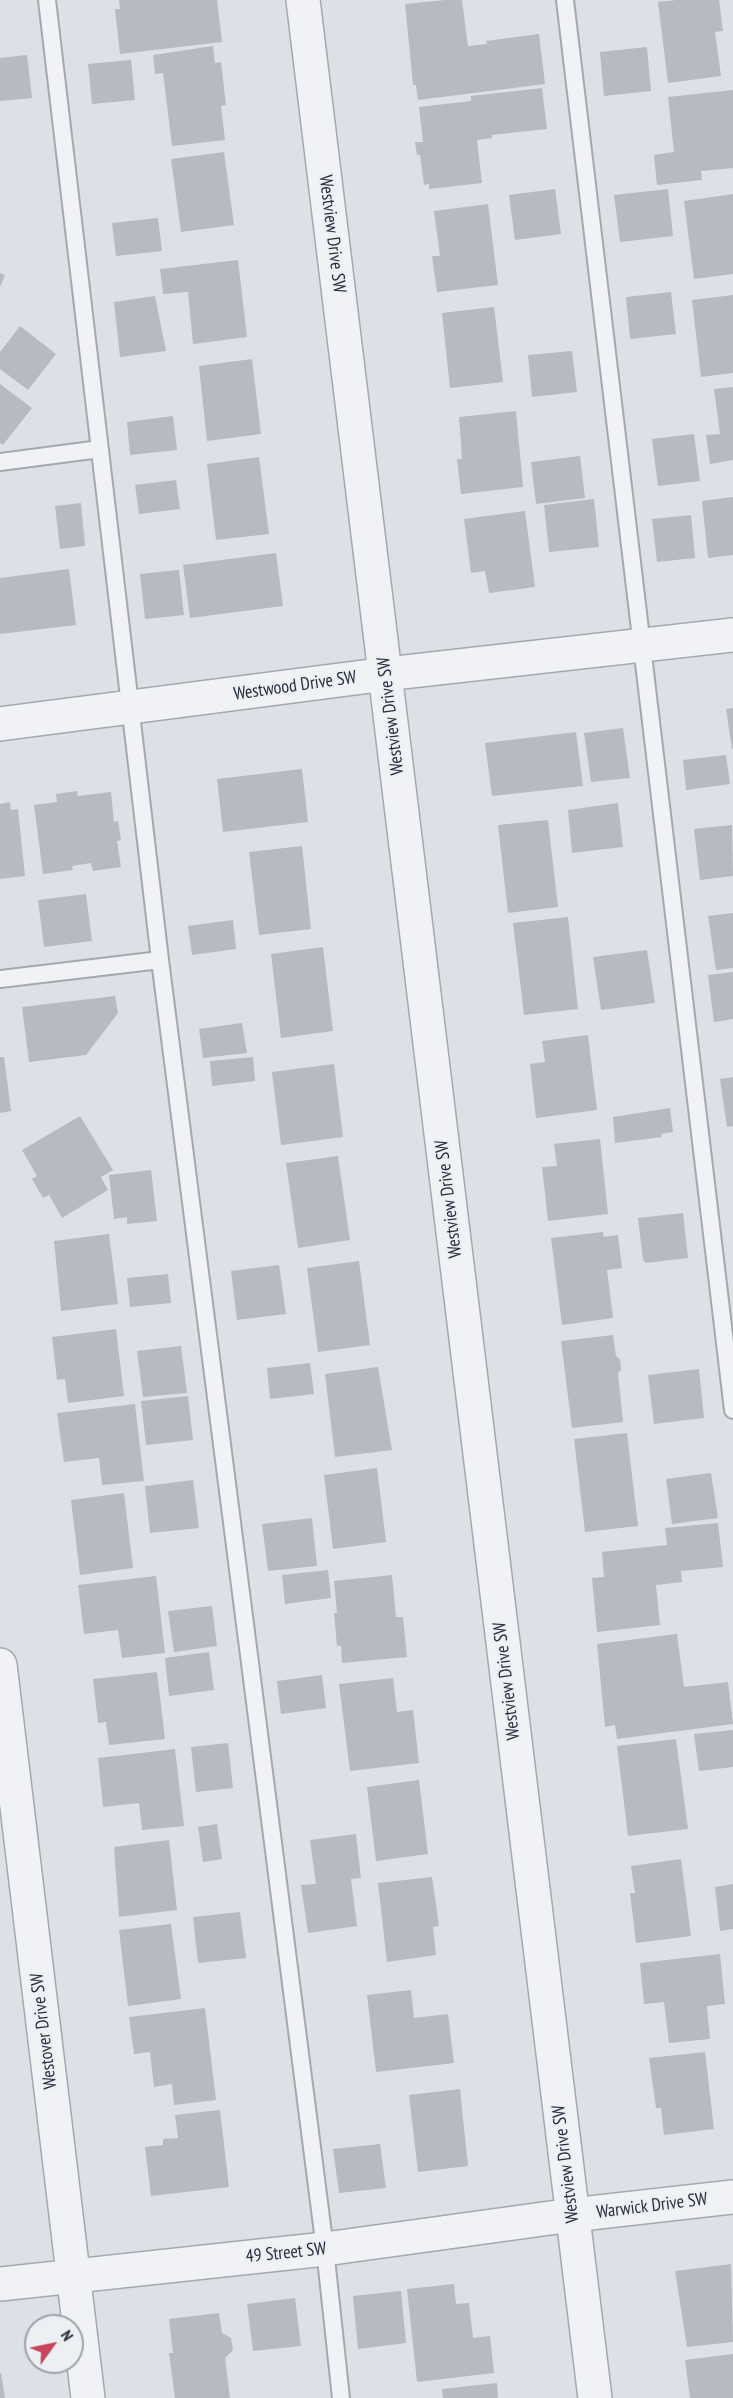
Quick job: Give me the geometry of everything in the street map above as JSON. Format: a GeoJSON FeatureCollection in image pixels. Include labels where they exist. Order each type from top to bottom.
{"type":"FeatureCollection","features":[{"type":"Feature","properties":{"kind":"street","name":"Westview Drive SW"},"geometry":{"type":"LineString","coordinates":[[303,0],[595,2398]]}},
{"type":"Feature","properties":{"kind":"street","name":"Westwood Drive SW"},"geometry":{"type":"LineString","coordinates":[[0,724],[386,674],[733,635]]}},
{"type":"Feature","properties":{"kind":"street","name":"Westover Drive SW"},"geometry":{"type":"LineString","coordinates":[[0,1665],[88,2398]]}},
{"type":"Feature","properties":{"kind":"street","name":"Warwick Drive SW"},"geometry":{"type":"LineString","coordinates":[[572,2215],[733,2197]]}},
{"type":"Feature","properties":{"kind":"street","name":"49 Street SW"},"geometry":{"type":"LineString","coordinates":[[0,2284],[325,2249],[572,2215]]}},
{"type":"Feature","properties":{"kind":"lane"},"geometry":{"type":"LineString","coordinates":[[47,0],[160,960],[325,2249],[341,2398]]}},
{"type":"Feature","properties":{"kind":"lane"},"geometry":{"type":"LineString","coordinates":[[565,0],[733,1410]]}},
{"type":"Feature","properties":{"kind":"lane"},"geometry":{"type":"LineString","coordinates":[[0,462],[100,448]]}},
{"type":"Feature","properties":{"kind":"lane"},"geometry":{"type":"LineString","coordinates":[[0,979],[160,960]]}},
{"type":"Feature","properties":{"kind":"building"},"geometry":{"type":"Polygon","coordinates":[[[119,0],[217,0],[222,42],[120,54],[115,9],[120,9],[119,0]]]}},
{"type":"Feature","properties":{"kind":"building"},"geometry":{"type":"Polygon","coordinates":[[[462,0],[468,46],[487,44],[486,41],[539,34],[545,84],[418,100],[416,85],[413,85],[405,4],[462,0]]]}},
{"type":"Feature","properties":{"kind":"building"},"geometry":{"type":"Polygon","coordinates":[[[719,0],[723,31],[715,32],[721,76],[668,83],[658,2],[719,0]]]}},
{"type":"Feature","properties":{"kind":"building"},"geometry":{"type":"Polygon","coordinates":[[[213,46],[215,63],[221,62],[226,105],[221,106],[225,140],[172,146],[163,73],[155,74],[153,55],[213,46]]]}},
{"type":"Feature","properties":{"kind":"building"},"geometry":{"type":"Polygon","coordinates":[[[647,47],[651,91],[604,96],[600,52],[647,47]]]}},
{"type":"Feature","properties":{"kind":"building"},"geometry":{"type":"Polygon","coordinates":[[[27,55],[32,98],[0,101],[0,58],[27,55]]]}},
{"type":"Feature","properties":{"kind":"building"},"geometry":{"type":"Polygon","coordinates":[[[131,60],[135,100],[92,104],[88,64],[131,60]]]}},
{"type":"Feature","properties":{"kind":"building"},"geometry":{"type":"Polygon","coordinates":[[[542,88],[547,129],[492,135],[492,138],[477,140],[482,183],[429,189],[429,184],[424,185],[420,155],[417,155],[415,142],[423,142],[419,107],[471,101],[471,96],[542,88]]]}},
{"type":"Feature","properties":{"kind":"building"},"geometry":{"type":"Polygon","coordinates":[[[733,90],[733,168],[701,171],[702,180],[657,185],[654,155],[674,152],[668,97],[733,90]]]}},
{"type":"Feature","properties":{"kind":"building"},"geometry":{"type":"Polygon","coordinates":[[[224,152],[234,225],[181,232],[171,159],[224,152]]]}},
{"type":"Feature","properties":{"kind":"building"},"geometry":{"type":"Polygon","coordinates":[[[555,189],[561,234],[515,240],[509,195],[555,189]]]}},
{"type":"Feature","properties":{"kind":"building"},"geometry":{"type":"Polygon","coordinates":[[[668,189],[673,236],[620,242],[614,195],[668,189]]]}},
{"type":"Feature","properties":{"kind":"building"},"geometry":{"type":"Polygon","coordinates":[[[733,194],[733,274],[694,279],[684,201],[733,194]]]}},
{"type":"Feature","properties":{"kind":"building"},"geometry":{"type":"Polygon","coordinates":[[[488,204],[498,285],[437,292],[432,256],[440,256],[434,211],[488,204]]]}},
{"type":"Feature","properties":{"kind":"building"},"geometry":{"type":"Polygon","coordinates":[[[158,218],[162,251],[116,256],[112,223],[158,218]]]}},
{"type":"Feature","properties":{"kind":"building"},"geometry":{"type":"Polygon","coordinates":[[[238,260],[247,337],[193,344],[188,292],[163,294],[160,269],[238,260]]]}},
{"type":"Feature","properties":{"kind":"building"},"geometry":{"type":"Polygon","coordinates":[[[0,273],[5,275],[0,287],[0,273]]]}},
{"type":"Feature","properties":{"kind":"building"},"geometry":{"type":"Polygon","coordinates":[[[671,292],[676,334],[630,339],[626,297],[671,292]]]}},
{"type":"Feature","properties":{"kind":"building"},"geometry":{"type":"Polygon","coordinates":[[[733,295],[733,373],[701,377],[692,300],[733,295]]]}},
{"type":"Feature","properties":{"kind":"building"},"geometry":{"type":"Polygon","coordinates":[[[155,296],[166,351],[120,357],[114,302],[155,296]]]}},
{"type":"Feature","properties":{"kind":"building"},"geometry":{"type":"Polygon","coordinates":[[[494,307],[503,382],[450,388],[442,313],[494,307]]]}},
{"type":"Feature","properties":{"kind":"building"},"geometry":{"type":"Polygon","coordinates":[[[20,326],[56,354],[28,390],[0,369],[0,352],[20,326]]]}},
{"type":"Feature","properties":{"kind":"building"},"geometry":{"type":"Polygon","coordinates":[[[572,351],[577,392],[532,397],[528,355],[572,351]]]}},
{"type":"Feature","properties":{"kind":"building"},"geometry":{"type":"Polygon","coordinates":[[[252,359],[261,434],[207,441],[199,366],[252,359]]]}},
{"type":"Feature","properties":{"kind":"building"},"geometry":{"type":"Polygon","coordinates":[[[0,384],[32,408],[3,445],[0,443],[0,384]]]}},
{"type":"Feature","properties":{"kind":"building"},"geometry":{"type":"Polygon","coordinates":[[[733,387],[733,460],[710,464],[706,435],[720,434],[714,389],[733,387]]]}},
{"type":"Feature","properties":{"kind":"building"},"geometry":{"type":"Polygon","coordinates":[[[516,411],[523,487],[461,494],[457,459],[462,459],[459,417],[516,411]]]}},
{"type":"Feature","properties":{"kind":"building"},"geometry":{"type":"Polygon","coordinates":[[[173,416],[177,450],[130,455],[127,422],[173,416]]]}},
{"type":"Feature","properties":{"kind":"building"},"geometry":{"type":"Polygon","coordinates":[[[694,434],[700,481],[658,486],[652,439],[694,434]]]}},
{"type":"Feature","properties":{"kind":"building"},"geometry":{"type":"Polygon","coordinates":[[[580,456],[585,498],[536,504],[531,462],[580,456]]]}},
{"type":"Feature","properties":{"kind":"building"},"geometry":{"type":"Polygon","coordinates":[[[259,457],[269,534],[216,540],[207,464],[259,457]]]}},
{"type":"Feature","properties":{"kind":"building"},"geometry":{"type":"Polygon","coordinates":[[[176,480],[180,509],[139,514],[135,485],[176,480]]]}},
{"type":"Feature","properties":{"kind":"building"},"geometry":{"type":"Polygon","coordinates":[[[733,497],[733,555],[708,558],[702,501],[733,497]]]}},
{"type":"Feature","properties":{"kind":"building"},"geometry":{"type":"Polygon","coordinates":[[[594,499],[599,547],[549,552],[544,505],[594,499]]]}},
{"type":"Feature","properties":{"kind":"building"},"geometry":{"type":"Polygon","coordinates":[[[81,503],[85,546],[60,549],[55,506],[81,503]]]}},
{"type":"Feature","properties":{"kind":"building"},"geometry":{"type":"Polygon","coordinates":[[[525,511],[535,587],[489,593],[485,571],[471,573],[464,519],[525,511]]]}},
{"type":"Feature","properties":{"kind":"building"},"geometry":{"type":"Polygon","coordinates":[[[691,515],[695,558],[657,562],[652,519],[691,515]]]}},
{"type":"Feature","properties":{"kind":"building"},"geometry":{"type":"Polygon","coordinates":[[[276,553],[283,606],[190,618],[183,565],[276,553]]]}},
{"type":"Feature","properties":{"kind":"building"},"geometry":{"type":"Polygon","coordinates":[[[69,569],[76,625],[0,634],[0,578],[69,569]]]}},
{"type":"Feature","properties":{"kind":"building"},"geometry":{"type":"Polygon","coordinates":[[[179,570],[184,615],[145,619],[140,574],[179,570]]]}},
{"type":"Feature","properties":{"kind":"building"},"geometry":{"type":"Polygon","coordinates":[[[733,708],[733,749],[732,749],[726,709],[733,708]]]}},
{"type":"Feature","properties":{"kind":"building"},"geometry":{"type":"Polygon","coordinates":[[[623,728],[630,778],[591,782],[584,733],[623,728]]]}},
{"type":"Feature","properties":{"kind":"building"},"geometry":{"type":"Polygon","coordinates":[[[576,732],[583,786],[492,796],[485,743],[576,732]]]}},
{"type":"Feature","properties":{"kind":"building"},"geometry":{"type":"Polygon","coordinates":[[[726,755],[730,784],[686,790],[683,760],[726,755]]]}},
{"type":"Feature","properties":{"kind":"building"},"geometry":{"type":"Polygon","coordinates":[[[302,769],[308,822],[223,832],[217,779],[302,769]]]}},
{"type":"Feature","properties":{"kind":"building"},"geometry":{"type":"Polygon","coordinates":[[[77,791],[78,796],[111,792],[114,822],[118,821],[121,840],[117,841],[121,867],[93,871],[91,863],[72,866],[73,870],[43,874],[34,805],[57,802],[56,794],[77,791]]]}},
{"type":"Feature","properties":{"kind":"building"},"geometry":{"type":"Polygon","coordinates":[[[10,802],[11,810],[18,809],[25,876],[0,879],[0,804],[10,802]]]}},
{"type":"Feature","properties":{"kind":"building"},"geometry":{"type":"Polygon","coordinates":[[[618,803],[623,847],[572,853],[568,810],[618,803]]]}},
{"type":"Feature","properties":{"kind":"building"},"geometry":{"type":"Polygon","coordinates":[[[548,820],[558,907],[508,913],[498,825],[548,820]]]}},
{"type":"Feature","properties":{"kind":"building"},"geometry":{"type":"Polygon","coordinates":[[[732,825],[733,876],[700,880],[694,829],[732,825]]]}},
{"type":"Feature","properties":{"kind":"building"},"geometry":{"type":"Polygon","coordinates":[[[302,846],[311,929],[259,935],[249,852],[302,846]]]}},
{"type":"Feature","properties":{"kind":"building"},"geometry":{"type":"Polygon","coordinates":[[[86,894],[92,941],[44,947],[38,900],[86,894]]]}},
{"type":"Feature","properties":{"kind":"building"},"geometry":{"type":"Polygon","coordinates":[[[733,913],[733,968],[716,970],[708,916],[733,913]]]}},
{"type":"Feature","properties":{"kind":"building"},"geometry":{"type":"Polygon","coordinates":[[[568,917],[578,1009],[524,1015],[513,923],[568,917]]]}},
{"type":"Feature","properties":{"kind":"building"},"geometry":{"type":"Polygon","coordinates":[[[233,920],[236,949],[192,955],[188,926],[233,920]]]}},
{"type":"Feature","properties":{"kind":"building"},"geometry":{"type":"Polygon","coordinates":[[[323,947],[333,1031],[281,1038],[271,954],[323,947]]]}},
{"type":"Feature","properties":{"kind":"building"},"geometry":{"type":"Polygon","coordinates":[[[647,950],[655,1003],[601,1010],[593,957],[647,950]]]}},
{"type":"Feature","properties":{"kind":"building"},"geometry":{"type":"Polygon","coordinates":[[[733,972],[733,1019],[714,1022],[708,975],[733,972]]]}},
{"type":"Feature","properties":{"kind":"building"},"geometry":{"type":"Polygon","coordinates":[[[115,996],[118,1013],[86,1055],[29,1062],[22,1007],[115,996]]]}},
{"type":"Feature","properties":{"kind":"building"},"geometry":{"type":"Polygon","coordinates":[[[242,1023],[247,1053],[203,1058],[199,1029],[242,1023]]]}},
{"type":"Feature","properties":{"kind":"building"},"geometry":{"type":"Polygon","coordinates":[[[588,1035],[597,1110],[536,1118],[530,1064],[545,1062],[542,1041],[588,1035]]]}},
{"type":"Feature","properties":{"kind":"building"},"geometry":{"type":"Polygon","coordinates":[[[0,1057],[4,1057],[11,1111],[0,1113],[0,1057]]]}},
{"type":"Feature","properties":{"kind":"building"},"geometry":{"type":"Polygon","coordinates":[[[253,1057],[255,1081],[212,1086],[210,1061],[253,1057]]]}},
{"type":"Feature","properties":{"kind":"building"},"geometry":{"type":"Polygon","coordinates":[[[334,1064],[343,1137],[281,1145],[272,1072],[334,1064]]]}},
{"type":"Feature","properties":{"kind":"building"},"geometry":{"type":"Polygon","coordinates":[[[733,1077],[733,1126],[727,1127],[720,1079],[733,1077]]]}},
{"type":"Feature","properties":{"kind":"building"},"geometry":{"type":"Polygon","coordinates":[[[670,1108],[673,1132],[661,1134],[662,1137],[615,1143],[613,1117],[670,1108]]]}},
{"type":"Feature","properties":{"kind":"building"},"geometry":{"type":"Polygon","coordinates":[[[80,1116],[113,1170],[101,1177],[108,1190],[62,1218],[49,1195],[43,1198],[32,1179],[37,1176],[22,1150],[80,1116]]]}},
{"type":"Feature","properties":{"kind":"building"},"geometry":{"type":"Polygon","coordinates":[[[600,1139],[608,1214],[548,1221],[542,1167],[557,1166],[554,1144],[600,1139]]]}},
{"type":"Feature","properties":{"kind":"building"},"geometry":{"type":"Polygon","coordinates":[[[338,1156],[350,1240],[298,1248],[286,1163],[338,1156]]]}},
{"type":"Feature","properties":{"kind":"building"},"geometry":{"type":"Polygon","coordinates":[[[151,1170],[157,1221],[127,1224],[127,1217],[114,1219],[109,1175],[151,1170]]]}},
{"type":"Feature","properties":{"kind":"building"},"geometry":{"type":"Polygon","coordinates":[[[683,1213],[688,1258],[646,1263],[643,1260],[638,1218],[683,1213]]]}},
{"type":"Feature","properties":{"kind":"building"},"geometry":{"type":"Polygon","coordinates":[[[603,1232],[604,1237],[618,1235],[622,1268],[607,1270],[613,1318],[562,1325],[551,1238],[603,1232]]]}},
{"type":"Feature","properties":{"kind":"building"},"geometry":{"type":"Polygon","coordinates":[[[109,1234],[118,1304],[61,1311],[54,1241],[109,1234]]]}},
{"type":"Feature","properties":{"kind":"building"},"geometry":{"type":"Polygon","coordinates":[[[359,1261],[370,1345],[318,1352],[307,1268],[359,1261]]]}},
{"type":"Feature","properties":{"kind":"building"},"geometry":{"type":"Polygon","coordinates":[[[279,1265],[286,1314],[237,1320],[231,1271],[279,1265]]]}},
{"type":"Feature","properties":{"kind":"building"},"geometry":{"type":"Polygon","coordinates":[[[168,1274],[171,1303],[130,1307],[127,1278],[168,1274]]]}},
{"type":"Feature","properties":{"kind":"building"},"geometry":{"type":"Polygon","coordinates":[[[116,1329],[124,1396],[68,1403],[65,1379],[57,1380],[52,1337],[116,1329]]]}},
{"type":"Feature","properties":{"kind":"building"},"geometry":{"type":"Polygon","coordinates":[[[613,1335],[616,1356],[620,1359],[621,1370],[618,1373],[623,1422],[572,1428],[561,1341],[613,1335]]]}},
{"type":"Feature","properties":{"kind":"building"},"geometry":{"type":"Polygon","coordinates":[[[181,1346],[187,1393],[143,1397],[137,1351],[181,1346]]]}},
{"type":"Feature","properties":{"kind":"building"},"geometry":{"type":"Polygon","coordinates":[[[310,1363],[314,1394],[270,1399],[267,1368],[310,1363]]]}},
{"type":"Feature","properties":{"kind":"building"},"geometry":{"type":"Polygon","coordinates":[[[378,1367],[392,1450],[335,1457],[325,1374],[378,1367]]]}},
{"type":"Feature","properties":{"kind":"building"},"geometry":{"type":"Polygon","coordinates":[[[699,1369],[704,1418],[654,1424],[648,1375],[699,1369]]]}},
{"type":"Feature","properties":{"kind":"building"},"geometry":{"type":"Polygon","coordinates":[[[188,1396],[193,1440],[146,1445],[141,1401],[188,1396]]]}},
{"type":"Feature","properties":{"kind":"building"},"geometry":{"type":"Polygon","coordinates":[[[135,1404],[144,1481],[102,1485],[99,1458],[64,1462],[57,1413],[135,1404]]]}},
{"type":"Feature","properties":{"kind":"building"},"geometry":{"type":"Polygon","coordinates":[[[627,1433],[638,1526],[585,1532],[574,1439],[627,1433]]]}},
{"type":"Feature","properties":{"kind":"building"},"geometry":{"type":"Polygon","coordinates":[[[377,1468],[386,1542],[333,1549],[324,1475],[377,1468]]]}},
{"type":"Feature","properties":{"kind":"building"},"geometry":{"type":"Polygon","coordinates":[[[711,1473],[718,1518],[672,1524],[666,1479],[711,1473]]]}},
{"type":"Feature","properties":{"kind":"building"},"geometry":{"type":"Polygon","coordinates":[[[193,1480],[199,1528],[150,1533],[145,1486],[193,1480]]]}},
{"type":"Feature","properties":{"kind":"building"},"geometry":{"type":"Polygon","coordinates":[[[124,1493],[133,1568],[80,1575],[71,1500],[124,1493]]]}},
{"type":"Feature","properties":{"kind":"building"},"geometry":{"type":"Polygon","coordinates":[[[312,1518],[317,1566],[268,1571],[262,1524],[312,1518]]]}},
{"type":"Feature","properties":{"kind":"building"},"geometry":{"type":"Polygon","coordinates":[[[718,1523],[723,1567],[681,1571],[682,1582],[656,1585],[660,1625],[597,1632],[592,1578],[604,1577],[602,1552],[667,1545],[665,1528],[718,1523]]]}},
{"type":"Feature","properties":{"kind":"building"},"geometry":{"type":"Polygon","coordinates":[[[328,1570],[331,1598],[285,1604],[282,1575],[328,1570]]]}},
{"type":"Feature","properties":{"kind":"building"},"geometry":{"type":"Polygon","coordinates":[[[392,1575],[396,1617],[403,1617],[407,1657],[342,1663],[341,1646],[337,1646],[334,1581],[392,1575]]]}},
{"type":"Feature","properties":{"kind":"building"},"geometry":{"type":"Polygon","coordinates":[[[156,1576],[165,1653],[122,1658],[118,1630],[84,1634],[78,1585],[156,1576]]]}},
{"type":"Feature","properties":{"kind":"building"},"geometry":{"type":"Polygon","coordinates":[[[212,1606],[217,1646],[174,1652],[168,1611],[212,1606]]]}},
{"type":"Feature","properties":{"kind":"building"},"geometry":{"type":"Polygon","coordinates":[[[677,1634],[684,1687],[728,1682],[733,1724],[617,1739],[615,1725],[605,1727],[597,1644],[677,1634]]]}},
{"type":"Feature","properties":{"kind":"building"},"geometry":{"type":"Polygon","coordinates":[[[209,1652],[214,1690],[169,1696],[165,1658],[209,1652]]]}},
{"type":"Feature","properties":{"kind":"building"},"geometry":{"type":"Polygon","coordinates":[[[157,1672],[165,1739],[109,1745],[106,1722],[98,1723],[93,1679],[157,1672]]]}},
{"type":"Feature","properties":{"kind":"building"},"geometry":{"type":"Polygon","coordinates":[[[322,1675],[326,1708],[281,1714],[277,1681],[322,1675]]]}},
{"type":"Feature","properties":{"kind":"building"},"geometry":{"type":"Polygon","coordinates":[[[393,1678],[397,1712],[413,1710],[419,1763],[350,1771],[339,1684],[393,1678]]]}},
{"type":"Feature","properties":{"kind":"building"},"geometry":{"type":"Polygon","coordinates":[[[733,1730],[733,1767],[699,1771],[694,1734],[733,1730]]]}},
{"type":"Feature","properties":{"kind":"building"},"geometry":{"type":"Polygon","coordinates":[[[676,1739],[688,1829],[628,1836],[617,1746],[676,1739]]]}},
{"type":"Feature","properties":{"kind":"building"},"geometry":{"type":"Polygon","coordinates":[[[228,1743],[233,1788],[196,1792],[191,1747],[228,1743]]]}},
{"type":"Feature","properties":{"kind":"building"},"geometry":{"type":"Polygon","coordinates":[[[175,1749],[184,1826],[142,1830],[139,1803],[103,1807],[98,1758],[175,1749]]]}},
{"type":"Feature","properties":{"kind":"building"},"geometry":{"type":"Polygon","coordinates":[[[419,1780],[428,1854],[376,1861],[367,1787],[419,1780]]]}},
{"type":"Feature","properties":{"kind":"building"},"geometry":{"type":"Polygon","coordinates":[[[217,1824],[222,1859],[203,1862],[198,1827],[217,1824]]]}},
{"type":"Feature","properties":{"kind":"building"},"geometry":{"type":"Polygon","coordinates":[[[356,1834],[361,1878],[351,1879],[357,1926],[308,1933],[301,1885],[316,1884],[310,1840],[356,1834]]]}},
{"type":"Feature","properties":{"kind":"building"},"geometry":{"type":"Polygon","coordinates":[[[169,1840],[177,1910],[119,1917],[114,1847],[169,1840]]]}},
{"type":"Feature","properties":{"kind":"building"},"geometry":{"type":"Polygon","coordinates":[[[681,1859],[691,1936],[636,1943],[630,1893],[635,1893],[631,1866],[681,1859]]]}},
{"type":"Feature","properties":{"kind":"building"},"geometry":{"type":"Polygon","coordinates":[[[432,1877],[439,1926],[433,1927],[436,1955],[387,1962],[378,1883],[432,1877]]]}},
{"type":"Feature","properties":{"kind":"building"},"geometry":{"type":"Polygon","coordinates":[[[733,1884],[733,1929],[720,1931],[715,1887],[733,1884]]]}},
{"type":"Feature","properties":{"kind":"building"},"geometry":{"type":"Polygon","coordinates":[[[240,1912],[246,1958],[198,1963],[193,1917],[240,1912]]]}},
{"type":"Feature","properties":{"kind":"building"},"geometry":{"type":"Polygon","coordinates":[[[171,1924],[181,1999],[128,2006],[119,1930],[171,1924]]]}},
{"type":"Feature","properties":{"kind":"building"},"geometry":{"type":"Polygon","coordinates":[[[720,1954],[725,2004],[707,2006],[710,2039],[669,2043],[664,2002],[644,2004],[640,1963],[720,1954]]]}},
{"type":"Feature","properties":{"kind":"building"},"geometry":{"type":"Polygon","coordinates":[[[411,1990],[414,2018],[448,2014],[454,2063],[376,2072],[367,1995],[411,1990]]]}},
{"type":"Feature","properties":{"kind":"building"},"geometry":{"type":"Polygon","coordinates":[[[205,2008],[216,2100],[174,2105],[172,2084],[154,2087],[150,2052],[134,2054],[129,2017],[205,2008]]]}},
{"type":"Feature","properties":{"kind":"building"},"geometry":{"type":"Polygon","coordinates":[[[705,2052],[714,2129],[664,2135],[661,2108],[656,2108],[649,2058],[705,2052]]]}},
{"type":"Feature","properties":{"kind":"building"},"geometry":{"type":"Polygon","coordinates":[[[460,2089],[468,2166],[418,2172],[409,2095],[460,2089]]]}},
{"type":"Feature","properties":{"kind":"building"},"geometry":{"type":"Polygon","coordinates":[[[220,2110],[229,2187],[151,2196],[145,2147],[163,2145],[163,2139],[178,2138],[175,2115],[220,2110]]]}},
{"type":"Feature","properties":{"kind":"building"},"geometry":{"type":"Polygon","coordinates":[[[380,2144],[386,2188],[339,2193],[333,2149],[380,2144]]]}},
{"type":"Feature","properties":{"kind":"building"},"geometry":{"type":"Polygon","coordinates":[[[731,2264],[733,2342],[687,2347],[675,2271],[731,2264]]]}},
{"type":"Feature","properties":{"kind":"building"},"geometry":{"type":"Polygon","coordinates":[[[454,2284],[456,2304],[469,2303],[473,2338],[490,2336],[494,2373],[417,2382],[407,2289],[454,2284]]]}},
{"type":"Feature","properties":{"kind":"building"},"geometry":{"type":"Polygon","coordinates":[[[401,2291],[406,2343],[358,2349],[353,2296],[401,2291]]]}},
{"type":"Feature","properties":{"kind":"building"},"geometry":{"type":"Polygon","coordinates":[[[295,2298],[301,2346],[253,2351],[247,2304],[295,2298]]]}},
{"type":"Feature","properties":{"kind":"building"},"geometry":{"type":"Polygon","coordinates":[[[219,2313],[222,2333],[231,2338],[233,2350],[225,2358],[230,2398],[175,2398],[169,2353],[173,2353],[169,2319],[219,2313]]]}},
{"type":"Feature","properties":{"kind":"building"},"geometry":{"type":"Polygon","coordinates":[[[733,2354],[733,2398],[690,2398],[685,2360],[733,2354]]]}},
{"type":"Feature","properties":{"kind":"building"},"geometry":{"type":"Polygon","coordinates":[[[1,2373],[5,2398],[0,2398],[1,2373]]]}},
{"type":"Feature","properties":{"kind":"building"},"geometry":{"type":"Polygon","coordinates":[[[497,2383],[498,2398],[443,2398],[442,2389],[497,2383]]]}}]}
